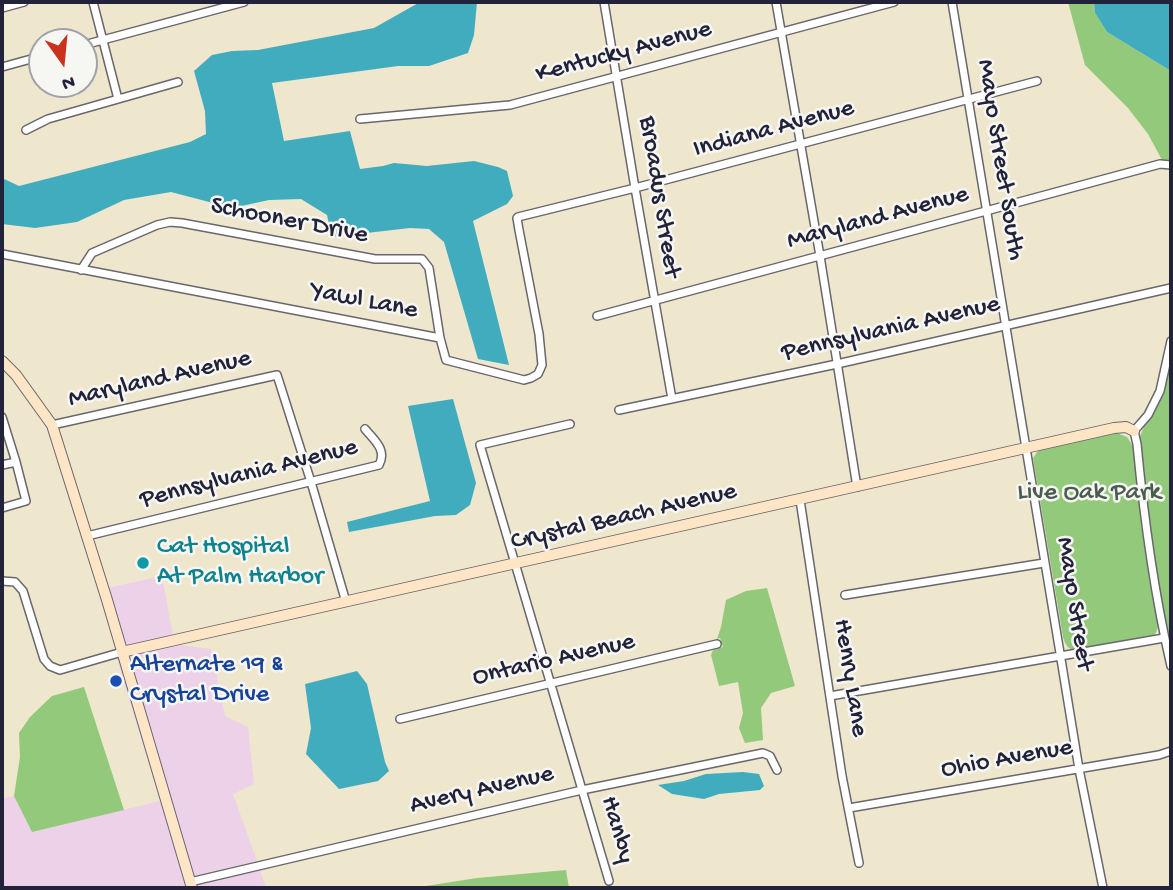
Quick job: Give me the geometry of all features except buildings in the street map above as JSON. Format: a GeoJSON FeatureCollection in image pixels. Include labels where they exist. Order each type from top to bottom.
{"type":"FeatureCollection","features":[{"type":"Feature","properties":{"kind":"street"},"geometry":{"type":"LineString","coordinates":[[2,8],[24,2]]}},
{"type":"Feature","properties":{"kind":"street"},"geometry":{"type":"LineString","coordinates":[[93,2],[118,99]]}},
{"type":"Feature","properties":{"kind":"street"},"geometry":{"type":"LineString","coordinates":[[98,41],[244,2]]}},
{"type":"Feature","properties":{"kind":"street","name":"Broadus Street"},"geometry":{"type":"LineString","coordinates":[[604,2],[671,399]]}},
{"type":"Feature","properties":{"kind":"street"},"geometry":{"type":"LineString","coordinates":[[776,2],[857,487]]}},
{"type":"Feature","properties":{"kind":"street","name":"Kentucky Avenue"},"geometry":{"type":"LineString","coordinates":[[360,118],[510,105],[894,2]]}},
{"type":"Feature","properties":{"kind":"street","name":"Mayo Street South"},"geometry":{"type":"LineString","coordinates":[[952,2],[1005,326]]}},
{"type":"Feature","properties":{"kind":"street"},"geometry":{"type":"LineString","coordinates":[[2,67],[28,60]]}},
{"type":"Feature","properties":{"kind":"street","name":"Indiana Avenue"},"geometry":{"type":"LineString","coordinates":[[520,216],[801,145],[1037,81]]}},
{"type":"Feature","properties":{"kind":"street"},"geometry":{"type":"LineString","coordinates":[[26,130],[48,119],[178,82]]}},
{"type":"Feature","properties":{"kind":"street","name":"Maryland Avenue"},"geometry":{"type":"LineString","coordinates":[[597,316],[1160,164],[1171,165]]}},
{"type":"Feature","properties":{"kind":"street","name":"Yawl Lane"},"geometry":{"type":"LineString","coordinates":[[2,254],[440,338],[446,360],[524,380],[538,374],[542,365],[539,334],[517,218],[520,216]]}},
{"type":"Feature","properties":{"kind":"street","name":"Schooner Drive"},"geometry":{"type":"LineString","coordinates":[[82,270],[92,253],[131,235],[170,222],[374,259],[422,259],[429,268],[440,338]]}},
{"type":"Feature","properties":{"kind":"street","name":"Pennsylvania Avenue"},"geometry":{"type":"LineString","coordinates":[[619,410],[837,364],[1171,288]]}},
{"type":"Feature","properties":{"kind":"street","name":"Mayo Street"},"geometry":{"type":"LineString","coordinates":[[1005,326],[1079,769],[1104,888]]}},
{"type":"Feature","properties":{"kind":"street"},"geometry":{"type":"LineString","coordinates":[[1171,341],[1160,391],[1148,415],[1134,430],[1145,529],[1171,666]]}},
{"type":"Feature","properties":{"kind":"street"},"geometry":{"type":"LineString","coordinates":[[2,361],[16,375],[52,425],[191,885]]}},
{"type":"Feature","properties":{"kind":"street","name":"Maryland Avenue"},"geometry":{"type":"LineString","coordinates":[[52,425],[277,375],[311,482]]}},
{"type":"Feature","properties":{"kind":"street"},"geometry":{"type":"LineString","coordinates":[[2,417],[26,500],[2,508]]}},
{"type":"Feature","properties":{"kind":"street"},"geometry":{"type":"LineString","coordinates":[[514,564],[480,445],[570,424]]}},
{"type":"Feature","properties":{"kind":"street","name":"Crystal Beach Avenue"},"geometry":{"type":"LineString","coordinates":[[122,653],[1027,447],[1114,428],[1126,427],[1134,430]]}},
{"type":"Feature","properties":{"kind":"street","name":"Pennsylvania Avenue"},"geometry":{"type":"LineString","coordinates":[[87,536],[379,465],[382,458],[381,448],[365,429]]}},
{"type":"Feature","properties":{"kind":"street"},"geometry":{"type":"LineString","coordinates":[[2,465],[16,462]]}},
{"type":"Feature","properties":{"kind":"street"},"geometry":{"type":"LineString","coordinates":[[311,482],[346,602]]}},
{"type":"Feature","properties":{"kind":"street","name":"Henry Lane"},"geometry":{"type":"LineString","coordinates":[[800,500],[842,776],[859,863]]}},
{"type":"Feature","properties":{"kind":"street"},"geometry":{"type":"LineString","coordinates":[[845,595],[1044,563]]}},
{"type":"Feature","properties":{"kind":"street","name":"Hanby"},"geometry":{"type":"LineString","coordinates":[[514,564],[609,881]]}},
{"type":"Feature","properties":{"kind":"street"},"geometry":{"type":"LineString","coordinates":[[2,581],[15,582],[23,591],[44,659],[50,666],[60,670],[122,653]]}},
{"type":"Feature","properties":{"kind":"street"},"geometry":{"type":"LineString","coordinates":[[830,696],[1164,638]]}},
{"type":"Feature","properties":{"kind":"street","name":"Ontario Avenue"},"geometry":{"type":"LineString","coordinates":[[400,719],[717,644]]}},
{"type":"Feature","properties":{"kind":"street","name":"Ohio Avenue"},"geometry":{"type":"LineString","coordinates":[[849,808],[1171,751]]}},
{"type":"Feature","properties":{"kind":"street","name":"Avery Avenue"},"geometry":{"type":"LineString","coordinates":[[191,885],[582,790],[764,753],[770,756],[777,770]]}},
{"type":"Feature","properties":{"kind":"shaded area"},"geometry":{"type":"Polygon","coordinates":[[[162,576],[173,636],[125,647],[107,588],[162,576]]]}},
{"type":"Feature","properties":{"kind":"shaded area"},"geometry":{"type":"Polygon","coordinates":[[[178,645],[211,649],[225,716],[248,727],[254,784],[233,794],[257,861],[192,876],[127,656],[178,645]]]}},
{"type":"Feature","properties":{"kind":"shaded area"},"geometry":{"type":"Polygon","coordinates":[[[119,658],[187,888],[2,888],[2,799],[14,796],[32,832],[160,801],[118,663],[119,658]]]}},
{"type":"Feature","properties":{"kind":"shaded area"},"geometry":{"type":"Polygon","coordinates":[[[260,870],[266,888],[196,888],[195,885],[260,870]]]}},
{"type":"Feature","properties":{"kind":"green space"},"geometry":{"type":"Polygon","coordinates":[[[1068,2],[1094,2],[1095,13],[1107,32],[1171,71],[1171,161],[1162,160],[1148,134],[1128,108],[1085,65],[1068,2]]]}},
{"type":"Feature","properties":{"kind":"green space"},"geometry":{"type":"Polygon","coordinates":[[[1171,357],[1171,669],[1164,638],[1137,444],[1155,408],[1171,357]]]}},
{"type":"Feature","properties":{"kind":"green space","name":"Live Oak Park"},"geometry":{"type":"Polygon","coordinates":[[[1117,433],[1127,437],[1133,446],[1157,631],[1145,639],[1076,651],[1068,647],[1063,637],[1033,458],[1038,451],[1046,448],[1117,433]]]}},
{"type":"Feature","properties":{"kind":"green space"},"geometry":{"type":"Polygon","coordinates":[[[767,588],[795,686],[771,693],[761,708],[763,740],[745,743],[739,728],[743,713],[738,682],[719,686],[711,655],[713,650],[723,647],[720,638],[717,639],[726,600],[746,591],[767,588]]]}},
{"type":"Feature","properties":{"kind":"green space"},"geometry":{"type":"Polygon","coordinates":[[[84,687],[124,810],[32,832],[14,796],[20,757],[19,733],[30,717],[52,696],[84,687]]]}},
{"type":"Feature","properties":{"kind":"green space"},"geometry":{"type":"Polygon","coordinates":[[[566,870],[569,888],[413,888],[477,878],[566,870]]]}},
{"type":"Feature","properties":{"kind":"water"},"geometry":{"type":"Polygon","coordinates":[[[420,2],[477,2],[474,35],[468,53],[429,66],[398,66],[272,83],[284,141],[350,131],[360,169],[394,163],[427,166],[474,161],[507,171],[513,196],[507,204],[473,221],[509,365],[478,359],[444,242],[429,229],[410,228],[332,237],[327,215],[301,199],[269,200],[232,208],[171,192],[124,200],[77,222],[35,228],[2,224],[2,178],[19,186],[190,142],[206,134],[205,111],[194,71],[212,55],[258,50],[374,28],[420,2]]]}},
{"type":"Feature","properties":{"kind":"water"},"geometry":{"type":"Polygon","coordinates":[[[1094,2],[1171,2],[1171,71],[1107,32],[1095,13],[1094,2]]]}},
{"type":"Feature","properties":{"kind":"water"},"geometry":{"type":"Polygon","coordinates":[[[453,399],[476,483],[470,505],[456,515],[435,516],[349,532],[347,522],[430,501],[408,406],[453,399]]]}},
{"type":"Feature","properties":{"kind":"water"},"geometry":{"type":"Polygon","coordinates":[[[357,671],[367,684],[389,771],[378,781],[339,789],[306,754],[311,728],[305,684],[357,671]]]}},
{"type":"Feature","properties":{"kind":"water"},"geometry":{"type":"Polygon","coordinates":[[[706,774],[759,774],[764,786],[760,790],[719,794],[704,799],[672,794],[658,785],[706,774]]]}},
{"type":"Feature","properties":{"kind":"place","name":"Cat Hospital At Palm Harbor"},"geometry":{"type":"Point","coordinates":[143,563]}},
{"type":"Feature","properties":{"kind":"place","name":"Alternate 19 & Crystal Drive"},"geometry":{"type":"Point","coordinates":[116,681]}}]}
